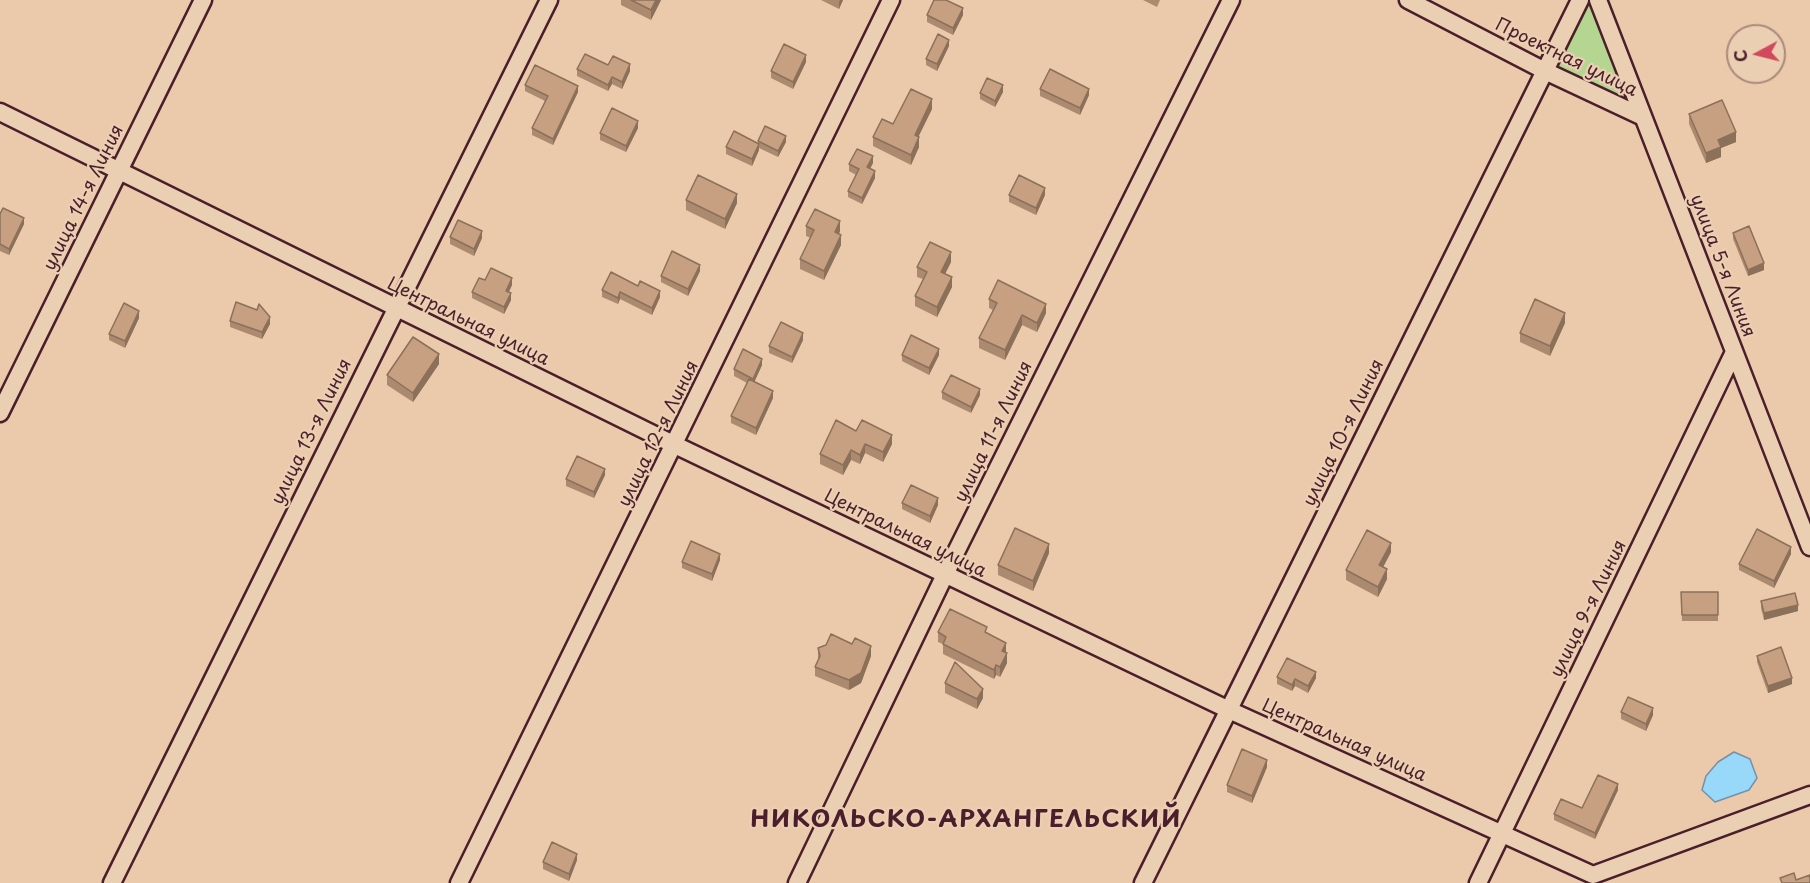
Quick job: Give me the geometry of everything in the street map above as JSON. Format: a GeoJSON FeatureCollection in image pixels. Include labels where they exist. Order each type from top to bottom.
{"type":"FeatureCollection","features":[{"type":"Feature","properties":{"kind":"street","name":"улица 14-я Линия"},"geometry":{"type":"LineString","coordinates":[[0,413],[203,0]]}},
{"type":"Feature","properties":{"kind":"street","name":"улица 13-я Линия"},"geometry":{"type":"LineString","coordinates":[[112,883],[549,0]]}},
{"type":"Feature","properties":{"kind":"street","name":"улица 12-я Линия"},"geometry":{"type":"LineString","coordinates":[[459,883],[891,0]]}},
{"type":"Feature","properties":{"kind":"street","name":"улица 11-я Линия"},"geometry":{"type":"LineString","coordinates":[[796,883],[945,574],[1231,0]]}},
{"type":"Feature","properties":{"kind":"street","name":"Проектная улица"},"geometry":{"type":"LineString","coordinates":[[1408,0],[1545,71],[1643,117]]}},
{"type":"Feature","properties":{"kind":"street","name":"улица 10-я Линия"},"geometry":{"type":"LineString","coordinates":[[1143,883],[1580,0]]}},
{"type":"Feature","properties":{"kind":"street","name":"улица 5-я Линия"},"geometry":{"type":"LineString","coordinates":[[1598,0],[1810,547]]}},
{"type":"Feature","properties":{"kind":"street","name":"Центральная улица"},"geometry":{"type":"LineString","coordinates":[[0,112],[395,309],[675,445],[1229,710],[1502,834],[1594,879],[1810,795]]}},
{"type":"Feature","properties":{"kind":"street","name":"улица 9-я Линия"},"geometry":{"type":"LineString","coordinates":[[1478,883],[1734,352]]}},
{"type":"Feature","properties":{"kind":"green space"},"geometry":{"type":"Polygon","coordinates":[[[1589,0],[1592,0],[1631,103],[1556,68],[1589,0]]]}},
{"type":"Feature","properties":{"kind":"water"},"geometry":{"type":"Polygon","coordinates":[[[1734,752],[1750,759],[1757,778],[1749,790],[1715,802],[1702,790],[1706,776],[1718,762],[1734,752]]]}},
{"type":"Feature","properties":{"kind":"building"},"geometry":{"type":"Polygon","coordinates":[[[631,0],[656,0],[651,10],[631,0]]]}},
{"type":"Feature","properties":{"kind":"building"},"geometry":{"type":"Polygon","coordinates":[[[934,0],[946,0],[963,8],[953,28],[927,15],[934,0]]]}},
{"type":"Feature","properties":{"kind":"building"},"geometry":{"type":"Polygon","coordinates":[[[938,34],[949,40],[937,64],[926,59],[938,34]]]}},
{"type":"Feature","properties":{"kind":"building"},"geometry":{"type":"Polygon","coordinates":[[[784,44],[806,55],[793,82],[771,71],[784,44]]]}},
{"type":"Feature","properties":{"kind":"building"},"geometry":{"type":"Polygon","coordinates":[[[585,54],[608,65],[613,56],[630,64],[622,82],[612,77],[608,85],[577,69],[585,54]]]}},
{"type":"Feature","properties":{"kind":"building"},"geometry":{"type":"Polygon","coordinates":[[[535,65],[578,86],[553,139],[532,128],[548,96],[525,85],[535,65]]]}},
{"type":"Feature","properties":{"kind":"building"},"geometry":{"type":"Polygon","coordinates":[[[1050,69],[1089,89],[1080,108],[1040,89],[1050,69]]]}},
{"type":"Feature","properties":{"kind":"building"},"geometry":{"type":"Polygon","coordinates":[[[987,78],[1003,85],[995,101],[980,93],[987,78]]]}},
{"type":"Feature","properties":{"kind":"building"},"geometry":{"type":"Polygon","coordinates":[[[911,89],[932,99],[915,135],[919,137],[911,155],[873,137],[882,119],[893,124],[911,89]]]}},
{"type":"Feature","properties":{"kind":"building"},"geometry":{"type":"Polygon","coordinates":[[[1722,100],[1736,132],[1718,140],[1721,147],[1706,153],[1689,114],[1722,100]]]}},
{"type":"Feature","properties":{"kind":"building"},"geometry":{"type":"Polygon","coordinates":[[[612,108],[638,121],[626,146],[600,133],[612,108]]]}},
{"type":"Feature","properties":{"kind":"building"},"geometry":{"type":"Polygon","coordinates":[[[765,126],[786,136],[778,151],[758,141],[765,126]]]}},
{"type":"Feature","properties":{"kind":"building"},"geometry":{"type":"Polygon","coordinates":[[[734,131],[759,144],[752,159],[726,147],[734,131]]]}},
{"type":"Feature","properties":{"kind":"building"},"geometry":{"type":"Polygon","coordinates":[[[857,149],[873,156],[867,167],[875,171],[862,198],[848,191],[859,169],[849,164],[857,149]]]}},
{"type":"Feature","properties":{"kind":"building"},"geometry":{"type":"Polygon","coordinates":[[[698,175],[737,194],[725,219],[686,200],[698,175]]]}},
{"type":"Feature","properties":{"kind":"building"},"geometry":{"type":"Polygon","coordinates":[[[1019,175],[1045,188],[1036,208],[1009,195],[1019,175]]]}},
{"type":"Feature","properties":{"kind":"building"},"geometry":{"type":"Polygon","coordinates":[[[3,208],[24,218],[9,249],[0,244],[0,214],[3,208]]]}},
{"type":"Feature","properties":{"kind":"building"},"geometry":{"type":"Polygon","coordinates":[[[815,209],[840,221],[835,232],[841,235],[824,271],[800,259],[814,230],[806,226],[815,209]]]}},
{"type":"Feature","properties":{"kind":"building"},"geometry":{"type":"Polygon","coordinates":[[[458,220],[482,231],[474,249],[450,237],[458,220]]]}},
{"type":"Feature","properties":{"kind":"building"},"geometry":{"type":"Polygon","coordinates":[[[1749,226],[1764,263],[1748,270],[1733,233],[1749,226]]]}},
{"type":"Feature","properties":{"kind":"building"},"geometry":{"type":"Polygon","coordinates":[[[930,242],[951,252],[941,272],[952,277],[937,307],[915,296],[927,272],[917,267],[930,242]]]}},
{"type":"Feature","properties":{"kind":"building"},"geometry":{"type":"Polygon","coordinates":[[[672,251],[700,265],[688,289],[661,276],[672,251]]]}},
{"type":"Feature","properties":{"kind":"building"},"geometry":{"type":"Polygon","coordinates":[[[491,268],[512,278],[506,291],[511,293],[504,307],[472,292],[479,278],[485,280],[491,268]]]}},
{"type":"Feature","properties":{"kind":"building"},"geometry":{"type":"Polygon","coordinates":[[[611,272],[638,286],[640,281],[660,291],[652,308],[620,292],[618,298],[602,290],[611,272]]]}},
{"type":"Feature","properties":{"kind":"building"},"geometry":{"type":"Polygon","coordinates":[[[998,280],[1046,304],[1037,323],[1022,315],[1005,350],[979,338],[997,303],[989,299],[998,280]]]}},
{"type":"Feature","properties":{"kind":"building"},"geometry":{"type":"Polygon","coordinates":[[[1535,299],[1565,313],[1550,346],[1520,333],[1535,299]]]}},
{"type":"Feature","properties":{"kind":"building"},"geometry":{"type":"Polygon","coordinates":[[[236,302],[257,310],[259,304],[270,317],[262,332],[230,321],[236,302]]]}},
{"type":"Feature","properties":{"kind":"building"},"geometry":{"type":"Polygon","coordinates":[[[124,303],[139,311],[125,341],[109,334],[124,303]]]}},
{"type":"Feature","properties":{"kind":"building"},"geometry":{"type":"Polygon","coordinates":[[[781,322],[803,333],[792,357],[769,346],[781,322]]]}},
{"type":"Feature","properties":{"kind":"building"},"geometry":{"type":"Polygon","coordinates":[[[911,335],[939,349],[929,368],[902,355],[911,335]]]}},
{"type":"Feature","properties":{"kind":"building"},"geometry":{"type":"Polygon","coordinates":[[[413,337],[439,354],[413,393],[387,375],[413,337]]]}},
{"type":"Feature","properties":{"kind":"building"},"geometry":{"type":"Polygon","coordinates":[[[743,349],[762,359],[753,379],[734,369],[743,349]]]}},
{"type":"Feature","properties":{"kind":"building"},"geometry":{"type":"Polygon","coordinates":[[[951,375],[980,389],[971,407],[942,392],[951,375]]]}},
{"type":"Feature","properties":{"kind":"building"},"geometry":{"type":"Polygon","coordinates":[[[749,379],[773,391],[756,428],[731,416],[749,379]]]}},
{"type":"Feature","properties":{"kind":"building"},"geometry":{"type":"Polygon","coordinates":[[[836,420],[856,431],[862,420],[892,435],[883,452],[865,444],[860,455],[851,450],[843,465],[820,454],[836,420]]]}},
{"type":"Feature","properties":{"kind":"building"},"geometry":{"type":"Polygon","coordinates":[[[577,456],[605,469],[594,492],[566,479],[577,456]]]}},
{"type":"Feature","properties":{"kind":"building"},"geometry":{"type":"Polygon","coordinates":[[[911,485],[938,498],[930,516],[902,503],[911,485]]]}},
{"type":"Feature","properties":{"kind":"building"},"geometry":{"type":"Polygon","coordinates":[[[1015,528],[1049,544],[1033,581],[998,565],[1015,528]]]}},
{"type":"Feature","properties":{"kind":"building"},"geometry":{"type":"Polygon","coordinates":[[[1757,529],[1791,547],[1774,581],[1739,564],[1757,529]]]}},
{"type":"Feature","properties":{"kind":"building"},"geometry":{"type":"Polygon","coordinates":[[[1367,530],[1391,543],[1379,565],[1387,569],[1378,587],[1346,570],[1367,530]]]}},
{"type":"Feature","properties":{"kind":"building"},"geometry":{"type":"Polygon","coordinates":[[[691,541],[720,554],[712,574],[682,562],[691,541]]]}},
{"type":"Feature","properties":{"kind":"building"},"geometry":{"type":"Polygon","coordinates":[[[1681,592],[1718,592],[1718,615],[1682,615],[1681,592]]]}},
{"type":"Feature","properties":{"kind":"building"},"geometry":{"type":"Polygon","coordinates":[[[1795,593],[1798,605],[1764,613],[1761,601],[1795,593]]]}},
{"type":"Feature","properties":{"kind":"building"},"geometry":{"type":"Polygon","coordinates":[[[950,609],[987,627],[985,632],[1006,643],[1002,651],[1007,653],[1000,667],[996,665],[994,670],[943,644],[946,637],[938,632],[950,609]]]}},
{"type":"Feature","properties":{"kind":"building"},"geometry":{"type":"Polygon","coordinates":[[[831,634],[852,644],[855,638],[871,646],[861,673],[849,680],[815,667],[820,656],[818,648],[826,645],[831,634]]]}},
{"type":"Feature","properties":{"kind":"building"},"geometry":{"type":"Polygon","coordinates":[[[1781,647],[1792,678],[1768,686],[1757,656],[1781,647]]]}},
{"type":"Feature","properties":{"kind":"building"},"geometry":{"type":"Polygon","coordinates":[[[1287,658],[1316,672],[1308,686],[1295,679],[1292,685],[1277,677],[1287,658]]]}},
{"type":"Feature","properties":{"kind":"building"},"geometry":{"type":"Polygon","coordinates":[[[955,662],[983,689],[977,699],[945,683],[955,662]]]}},
{"type":"Feature","properties":{"kind":"building"},"geometry":{"type":"Polygon","coordinates":[[[1628,697],[1653,708],[1646,724],[1621,712],[1628,697]]]}},
{"type":"Feature","properties":{"kind":"building"},"geometry":{"type":"Polygon","coordinates":[[[1242,749],[1267,760],[1252,796],[1227,785],[1242,749]]]}},
{"type":"Feature","properties":{"kind":"building"},"geometry":{"type":"Polygon","coordinates":[[[1598,775],[1618,784],[1595,833],[1554,814],[1561,799],[1582,808],[1598,775]]]}},
{"type":"Feature","properties":{"kind":"building"},"geometry":{"type":"Polygon","coordinates":[[[552,842],[577,854],[569,874],[543,862],[552,842]]]}},
{"type":"Feature","properties":{"kind":"building"},"geometry":{"type":"Polygon","coordinates":[[[1794,873],[1796,880],[1810,875],[1810,883],[1782,883],[1780,878],[1794,873]]]}},
{"type":"Feature","properties":{"kind":"district","name":"НИКОЛЬСКО-АРХАНГЕЛЬСКИЙ"},"geometry":{"type":"Point","coordinates":[966,820]}}]}
